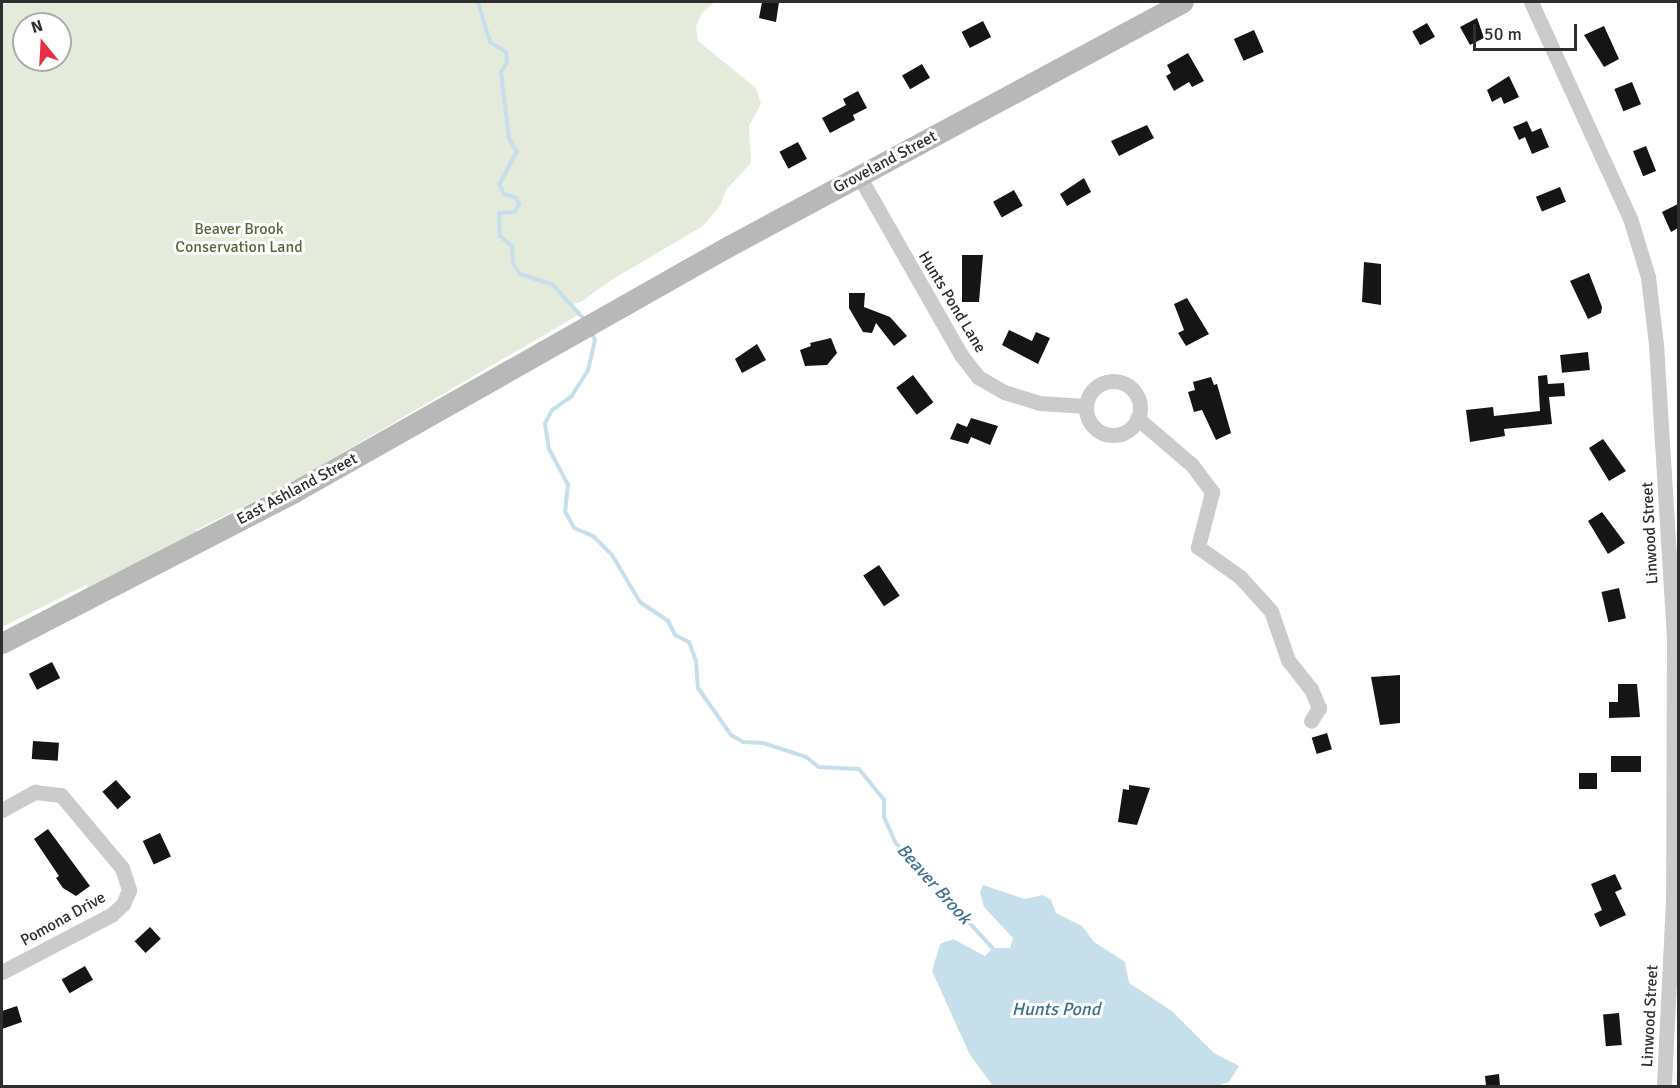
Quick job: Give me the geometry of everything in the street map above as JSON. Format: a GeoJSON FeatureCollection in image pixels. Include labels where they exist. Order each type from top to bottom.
{"type":"FeatureCollection","features":[{"type":"Feature","properties":{"kind":"main road","name":"Groveland Street"},"geometry":{"type":"LineString","coordinates":[[589,325],[859,176],[1183,2]]}},
{"type":"Feature","properties":{"kind":"main road","name":"East Ashland Street"},"geometry":{"type":"LineString","coordinates":[[2,643],[294,492],[589,325]]}},
{"type":"Feature","properties":{"kind":"street","name":"Linwood Street"},"geometry":{"type":"LineString","coordinates":[[1531,2],[1630,218],[1648,277],[1654,333],[1674,639],[1673,900],[1664,1086]]}},
{"type":"Feature","properties":{"kind":"street","name":"Hunts Pond Lane"},"geometry":{"type":"LineString","coordinates":[[859,176],[961,356],[978,377],[1004,392],[1039,403],[1086,406]]}},
{"type":"Feature","properties":{"kind":"street"},"geometry":{"type":"LineString","coordinates":[[1122,383],[1135,394],[1137,418],[1127,431],[1110,435],[1090,423],[1086,406],[1097,386],[1122,383]]}},
{"type":"Feature","properties":{"kind":"street"},"geometry":{"type":"LineString","coordinates":[[1137,418],[1192,465],[1212,492],[1198,547],[1240,577],[1271,611],[1288,660],[1311,689],[1319,708],[1311,721]]}},
{"type":"Feature","properties":{"kind":"street","name":"Pomona Drive"},"geometry":{"type":"LineString","coordinates":[[2,810],[35,792],[61,795],[122,868],[129,890],[123,904],[111,915],[2,972]]}},
{"type":"Feature","properties":{"kind":"green space","name":"Beaver Brook Conservation Land"},"geometry":{"type":"Polygon","coordinates":[[[2,2],[715,2],[702,13],[696,26],[698,41],[756,88],[761,104],[749,126],[751,163],[726,190],[720,206],[703,226],[608,282],[581,302],[572,304],[580,314],[294,481],[196,530],[203,539],[94,595],[86,585],[2,627],[2,2]]]}},
{"type":"Feature","properties":{"kind":"water","name":"Hunts Pond"},"geometry":{"type":"Polygon","coordinates":[[[983,885],[1025,899],[1043,895],[1051,900],[1056,913],[1082,926],[1094,942],[1125,962],[1129,983],[1172,1011],[1214,1053],[1239,1066],[1229,1082],[1216,1086],[993,1086],[970,1055],[932,971],[940,944],[953,939],[985,956],[993,948],[1010,948],[1013,938],[984,907],[980,893],[983,885]]]}},
{"type":"Feature","properties":{"kind":"building"},"geometry":{"type":"Polygon","coordinates":[[[762,2],[779,2],[776,22],[759,18],[762,2]]]}},
{"type":"Feature","properties":{"kind":"building"},"geometry":{"type":"Polygon","coordinates":[[[1477,18],[1484,38],[1470,45],[1460,27],[1477,18]]]}},
{"type":"Feature","properties":{"kind":"building"},"geometry":{"type":"Polygon","coordinates":[[[983,21],[991,37],[970,48],[962,32],[983,21]]]}},
{"type":"Feature","properties":{"kind":"building"},"geometry":{"type":"Polygon","coordinates":[[[1427,23],[1435,37],[1420,45],[1412,32],[1427,23]]]}},
{"type":"Feature","properties":{"kind":"building"},"geometry":{"type":"Polygon","coordinates":[[[1604,26],[1619,59],[1604,67],[1584,35],[1604,26]]]}},
{"type":"Feature","properties":{"kind":"building"},"geometry":{"type":"Polygon","coordinates":[[[1254,30],[1264,52],[1244,61],[1234,39],[1254,30]]]}},
{"type":"Feature","properties":{"kind":"building"},"geometry":{"type":"Polygon","coordinates":[[[1188,53],[1204,81],[1192,87],[1189,82],[1174,91],[1166,76],[1171,73],[1167,65],[1188,53]]]}},
{"type":"Feature","properties":{"kind":"building"},"geometry":{"type":"Polygon","coordinates":[[[922,64],[930,78],[910,89],[902,76],[922,64]]]}},
{"type":"Feature","properties":{"kind":"building"},"geometry":{"type":"Polygon","coordinates":[[[1509,76],[1519,97],[1504,104],[1501,97],[1492,102],[1487,90],[1509,76]]]}},
{"type":"Feature","properties":{"kind":"building"},"geometry":{"type":"Polygon","coordinates":[[[1632,82],[1641,104],[1623,111],[1614,89],[1632,82]]]}},
{"type":"Feature","properties":{"kind":"building"},"geometry":{"type":"Polygon","coordinates":[[[858,91],[867,108],[853,115],[855,120],[830,133],[822,118],[846,105],[843,99],[858,91]]]}},
{"type":"Feature","properties":{"kind":"building"},"geometry":{"type":"Polygon","coordinates":[[[1527,121],[1532,132],[1541,128],[1549,147],[1532,154],[1525,137],[1519,140],[1513,127],[1527,121]]]}},
{"type":"Feature","properties":{"kind":"building"},"geometry":{"type":"Polygon","coordinates":[[[1147,125],[1154,138],[1119,156],[1111,141],[1147,125]]]}},
{"type":"Feature","properties":{"kind":"building"},"geometry":{"type":"Polygon","coordinates":[[[798,142],[807,159],[788,169],[779,152],[798,142]]]}},
{"type":"Feature","properties":{"kind":"building"},"geometry":{"type":"Polygon","coordinates":[[[1646,146],[1656,171],[1643,176],[1633,151],[1646,146]]]}},
{"type":"Feature","properties":{"kind":"building"},"geometry":{"type":"Polygon","coordinates":[[[1084,178],[1091,192],[1067,206],[1060,194],[1084,178]]]}},
{"type":"Feature","properties":{"kind":"building"},"geometry":{"type":"Polygon","coordinates":[[[1560,187],[1566,202],[1542,212],[1536,197],[1560,187]]]}},
{"type":"Feature","properties":{"kind":"building"},"geometry":{"type":"Polygon","coordinates":[[[1014,190],[1023,206],[1002,217],[993,202],[1014,190]]]}},
{"type":"Feature","properties":{"kind":"building"},"geometry":{"type":"Polygon","coordinates":[[[1678,204],[1678,228],[1671,232],[1662,212],[1678,204]]]}},
{"type":"Feature","properties":{"kind":"building"},"geometry":{"type":"Polygon","coordinates":[[[962,255],[983,255],[979,302],[962,302],[962,255]]]}},
{"type":"Feature","properties":{"kind":"building"},"geometry":{"type":"Polygon","coordinates":[[[1364,262],[1381,264],[1381,305],[1362,302],[1364,262]]]}},
{"type":"Feature","properties":{"kind":"building"},"geometry":{"type":"Polygon","coordinates":[[[1589,273],[1602,307],[1601,313],[1588,319],[1570,281],[1589,273]]]}},
{"type":"Feature","properties":{"kind":"building"},"geometry":{"type":"Polygon","coordinates":[[[849,293],[865,293],[864,307],[890,317],[907,336],[894,346],[876,323],[872,333],[863,332],[849,308],[849,293]]]}},
{"type":"Feature","properties":{"kind":"building"},"geometry":{"type":"Polygon","coordinates":[[[1187,298],[1209,334],[1186,346],[1178,333],[1184,330],[1174,304],[1187,298]]]}},
{"type":"Feature","properties":{"kind":"building"},"geometry":{"type":"Polygon","coordinates":[[[1009,330],[1032,341],[1036,332],[1050,338],[1038,364],[1002,345],[1009,330]]]}},
{"type":"Feature","properties":{"kind":"building"},"geometry":{"type":"Polygon","coordinates":[[[831,338],[837,353],[827,365],[805,366],[800,350],[811,346],[810,343],[831,338]]]}},
{"type":"Feature","properties":{"kind":"building"},"geometry":{"type":"Polygon","coordinates":[[[757,344],[766,360],[742,373],[735,359],[757,344]]]}},
{"type":"Feature","properties":{"kind":"building"},"geometry":{"type":"Polygon","coordinates":[[[1588,352],[1590,370],[1562,373],[1560,355],[1588,352]]]}},
{"type":"Feature","properties":{"kind":"building"},"geometry":{"type":"Polygon","coordinates":[[[913,375],[933,402],[917,415],[896,388],[913,375]]]}},
{"type":"Feature","properties":{"kind":"building"},"geometry":{"type":"Polygon","coordinates":[[[1547,375],[1548,384],[1564,383],[1565,396],[1549,397],[1552,424],[1504,429],[1505,436],[1470,442],[1466,410],[1493,407],[1494,416],[1540,411],[1538,376],[1547,375]]]}},
{"type":"Feature","properties":{"kind":"building"},"geometry":{"type":"Polygon","coordinates":[[[1211,377],[1214,385],[1217,384],[1231,433],[1216,440],[1202,410],[1194,412],[1188,392],[1195,390],[1193,382],[1211,377]]]}},
{"type":"Feature","properties":{"kind":"building"},"geometry":{"type":"Polygon","coordinates":[[[971,418],[998,426],[990,445],[971,437],[968,444],[950,439],[957,423],[967,427],[971,418]]]}},
{"type":"Feature","properties":{"kind":"building"},"geometry":{"type":"Polygon","coordinates":[[[1603,439],[1626,471],[1609,481],[1589,448],[1603,439]]]}},
{"type":"Feature","properties":{"kind":"building"},"geometry":{"type":"Polygon","coordinates":[[[1602,512],[1625,543],[1608,554],[1588,521],[1602,512]]]}},
{"type":"Feature","properties":{"kind":"building"},"geometry":{"type":"Polygon","coordinates":[[[879,565],[900,596],[884,606],[863,576],[879,565]]]}},
{"type":"Feature","properties":{"kind":"building"},"geometry":{"type":"Polygon","coordinates":[[[1619,588],[1626,618],[1608,622],[1601,592],[1619,588]]]}},
{"type":"Feature","properties":{"kind":"building"},"geometry":{"type":"Polygon","coordinates":[[[52,662],[60,678],[37,690],[29,674],[52,662]]]}},
{"type":"Feature","properties":{"kind":"building"},"geometry":{"type":"Polygon","coordinates":[[[1400,675],[1400,723],[1380,725],[1371,677],[1400,675]]]}},
{"type":"Feature","properties":{"kind":"building"},"geometry":{"type":"Polygon","coordinates":[[[1618,684],[1637,684],[1640,717],[1609,718],[1609,702],[1618,702],[1618,684]]]}},
{"type":"Feature","properties":{"kind":"building"},"geometry":{"type":"Polygon","coordinates":[[[1327,733],[1332,749],[1317,754],[1312,738],[1327,733]]]}},
{"type":"Feature","properties":{"kind":"building"},"geometry":{"type":"Polygon","coordinates":[[[33,741],[59,743],[58,761],[32,759],[33,741]]]}},
{"type":"Feature","properties":{"kind":"building"},"geometry":{"type":"Polygon","coordinates":[[[1611,756],[1641,756],[1641,772],[1611,772],[1611,756]]]}},
{"type":"Feature","properties":{"kind":"building"},"geometry":{"type":"Polygon","coordinates":[[[1579,773],[1597,773],[1597,789],[1579,789],[1579,773]]]}},
{"type":"Feature","properties":{"kind":"building"},"geometry":{"type":"Polygon","coordinates":[[[116,780],[131,797],[118,809],[102,792],[116,780]]]}},
{"type":"Feature","properties":{"kind":"building"},"geometry":{"type":"Polygon","coordinates":[[[1129,785],[1150,788],[1137,825],[1118,822],[1123,789],[1129,790],[1129,785]]]}},
{"type":"Feature","properties":{"kind":"building"},"geometry":{"type":"Polygon","coordinates":[[[48,829],[90,886],[76,896],[63,888],[56,878],[59,876],[34,839],[48,829]]]}},
{"type":"Feature","properties":{"kind":"building"},"geometry":{"type":"Polygon","coordinates":[[[160,833],[171,857],[154,865],[143,841],[160,833]]]}},
{"type":"Feature","properties":{"kind":"building"},"geometry":{"type":"Polygon","coordinates":[[[1615,874],[1622,889],[1615,892],[1626,915],[1600,927],[1594,914],[1602,910],[1591,884],[1615,874]]]}},
{"type":"Feature","properties":{"kind":"building"},"geometry":{"type":"Polygon","coordinates":[[[150,927],[161,939],[146,953],[135,941],[150,927]]]}},
{"type":"Feature","properties":{"kind":"building"},"geometry":{"type":"Polygon","coordinates":[[[85,966],[93,980],[70,993],[62,980],[85,966]]]}},
{"type":"Feature","properties":{"kind":"building"},"geometry":{"type":"Polygon","coordinates":[[[17,1006],[22,1022],[2,1029],[2,1011],[17,1006]]]}},
{"type":"Feature","properties":{"kind":"building"},"geometry":{"type":"Polygon","coordinates":[[[1619,1013],[1622,1045],[1606,1046],[1603,1014],[1619,1013]]]}},
{"type":"Feature","properties":{"kind":"building"},"geometry":{"type":"Polygon","coordinates":[[[1499,1074],[1500,1086],[1486,1086],[1485,1076],[1499,1074]]]}},
{"type":"Feature","properties":{"kind":"waterway","name":"Beaver Brook"},"geometry":{"type":"LineString","coordinates":[[478,2],[490,42],[506,52],[507,62],[501,73],[509,138],[517,152],[499,184],[504,194],[516,198],[519,205],[514,212],[499,213],[500,236],[512,246],[513,264],[520,274],[553,285],[585,320]]}},
{"type":"Feature","properties":{"kind":"waterway","name":"Beaver Brook"},"geometry":{"type":"LineString","coordinates":[[591,332],[595,340],[588,370],[572,396],[552,410],[545,424],[549,449],[568,484],[565,511],[574,528],[593,536],[612,555],[640,602],[668,621],[675,635],[689,642],[696,661],[698,688],[731,735],[743,742],[763,743],[806,757],[819,767],[859,769],[884,800],[884,817],[895,842],[996,952]]}}]}
